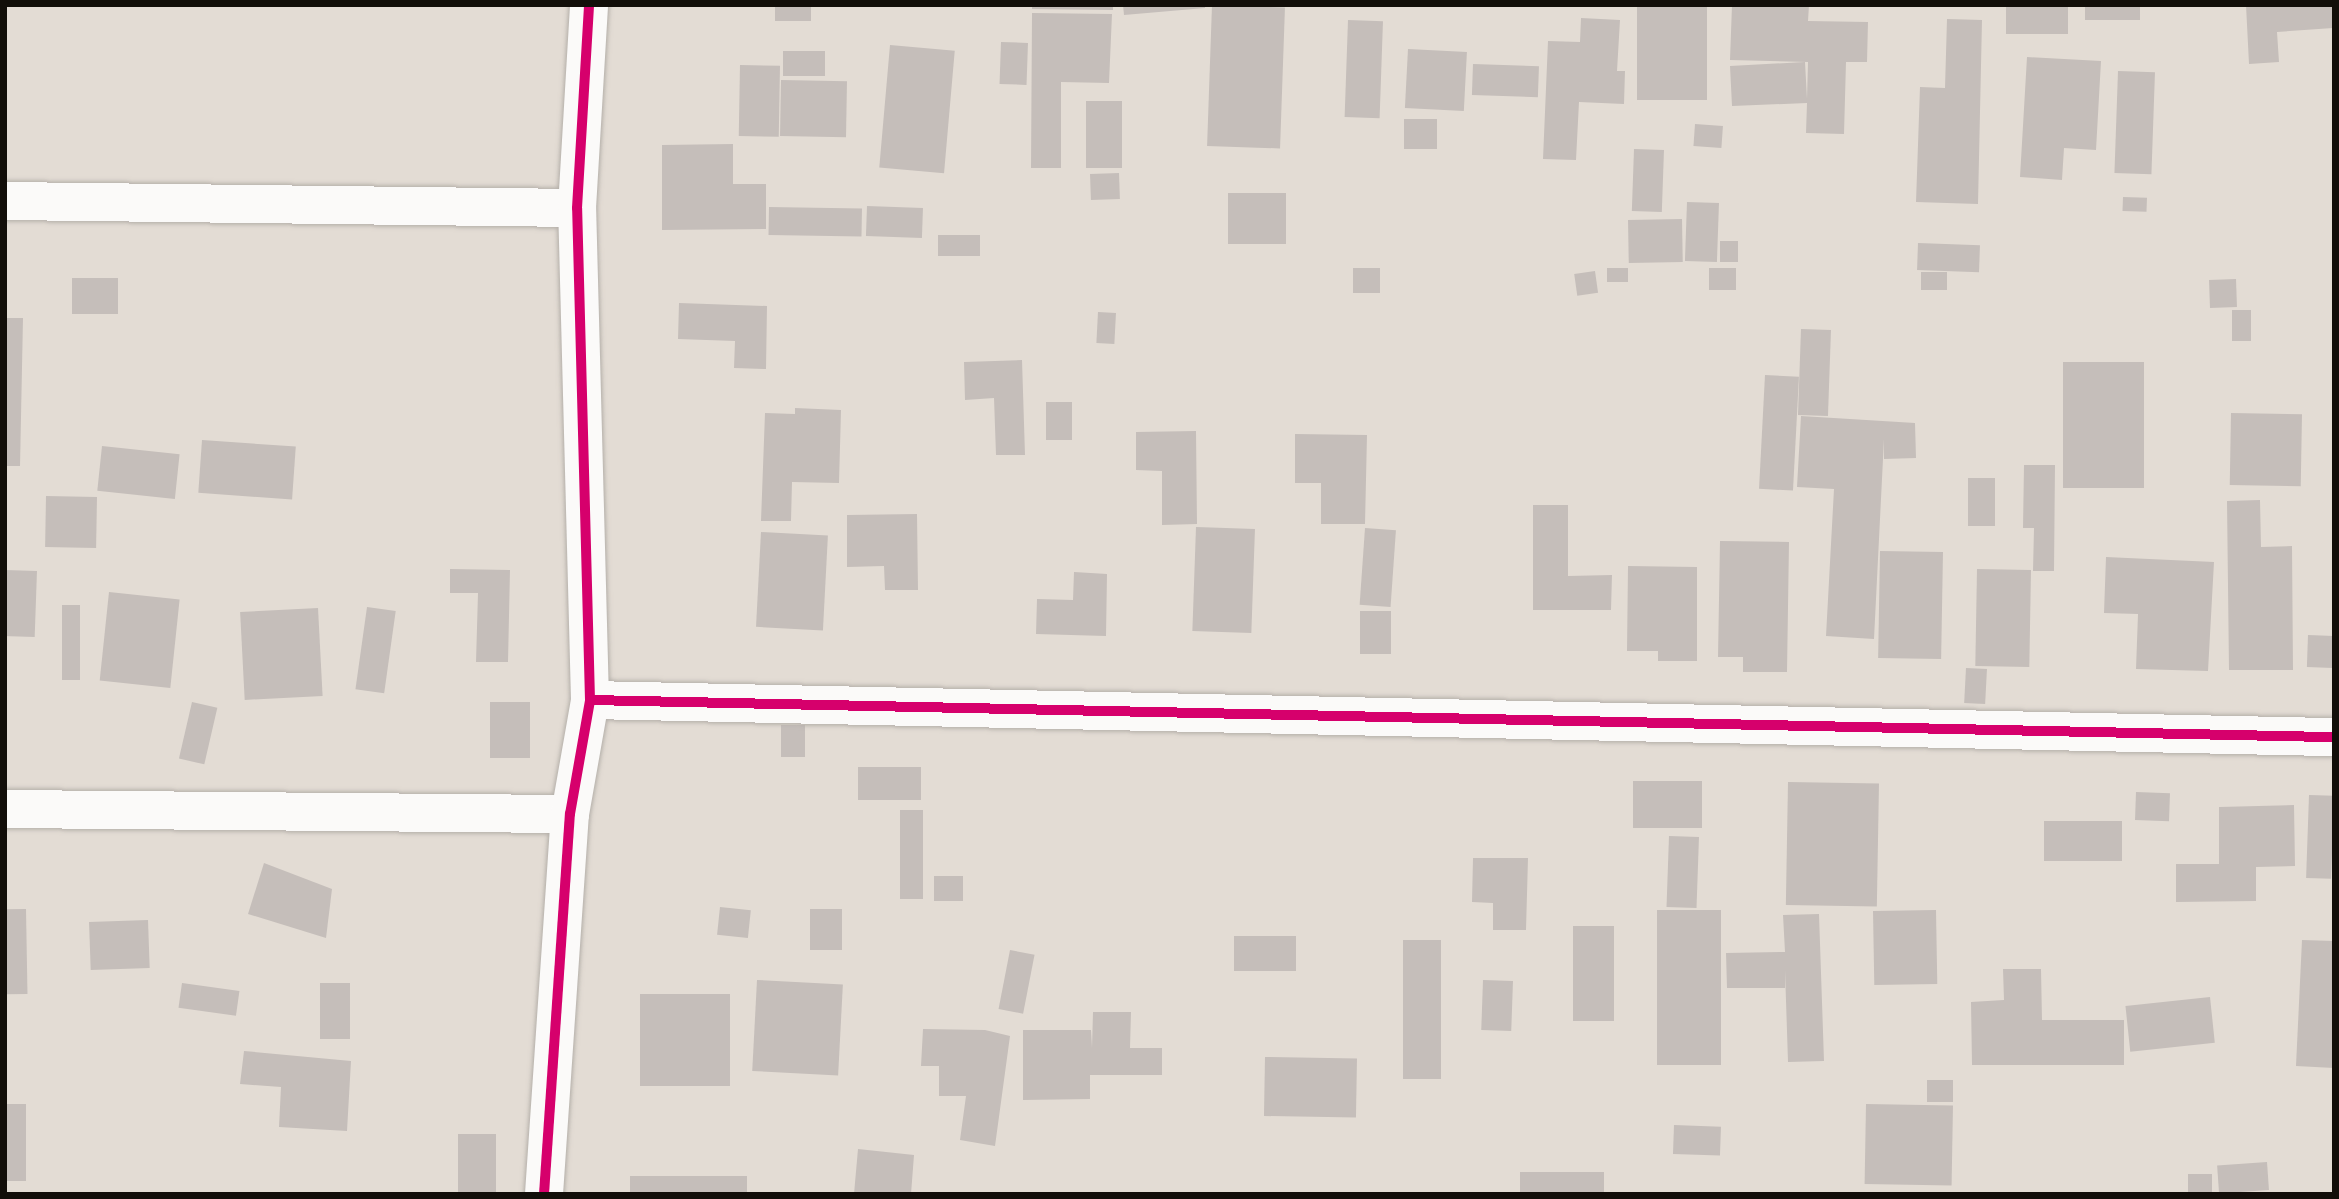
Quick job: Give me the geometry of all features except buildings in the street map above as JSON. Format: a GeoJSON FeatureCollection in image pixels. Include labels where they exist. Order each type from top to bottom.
{"type":"FeatureCollection","features":[{"type":"Feature","properties":{"kind":"street"},"geometry":{"type":"LineString","coordinates":[[544,1194],[570,814],[590,700],[577,208],[589,5]]}},
{"type":"Feature","properties":{"kind":"street"},"geometry":{"type":"LineString","coordinates":[[5,201],[577,208]]}},
{"type":"Feature","properties":{"kind":"street"},"geometry":{"type":"LineString","coordinates":[[590,700],[2334,737]]}},
{"type":"Feature","properties":{"kind":"street"},"geometry":{"type":"LineString","coordinates":[[5,809],[570,814]]}},
{"type":"Feature","properties":{"kind":"cycle path"},"geometry":{"type":"LineString","coordinates":[[544,1194],[570,814],[590,700],[577,208],[589,5]]}},
{"type":"Feature","properties":{"kind":"cycle path"},"geometry":{"type":"LineString","coordinates":[[590,700],[2334,737]]}}]}
